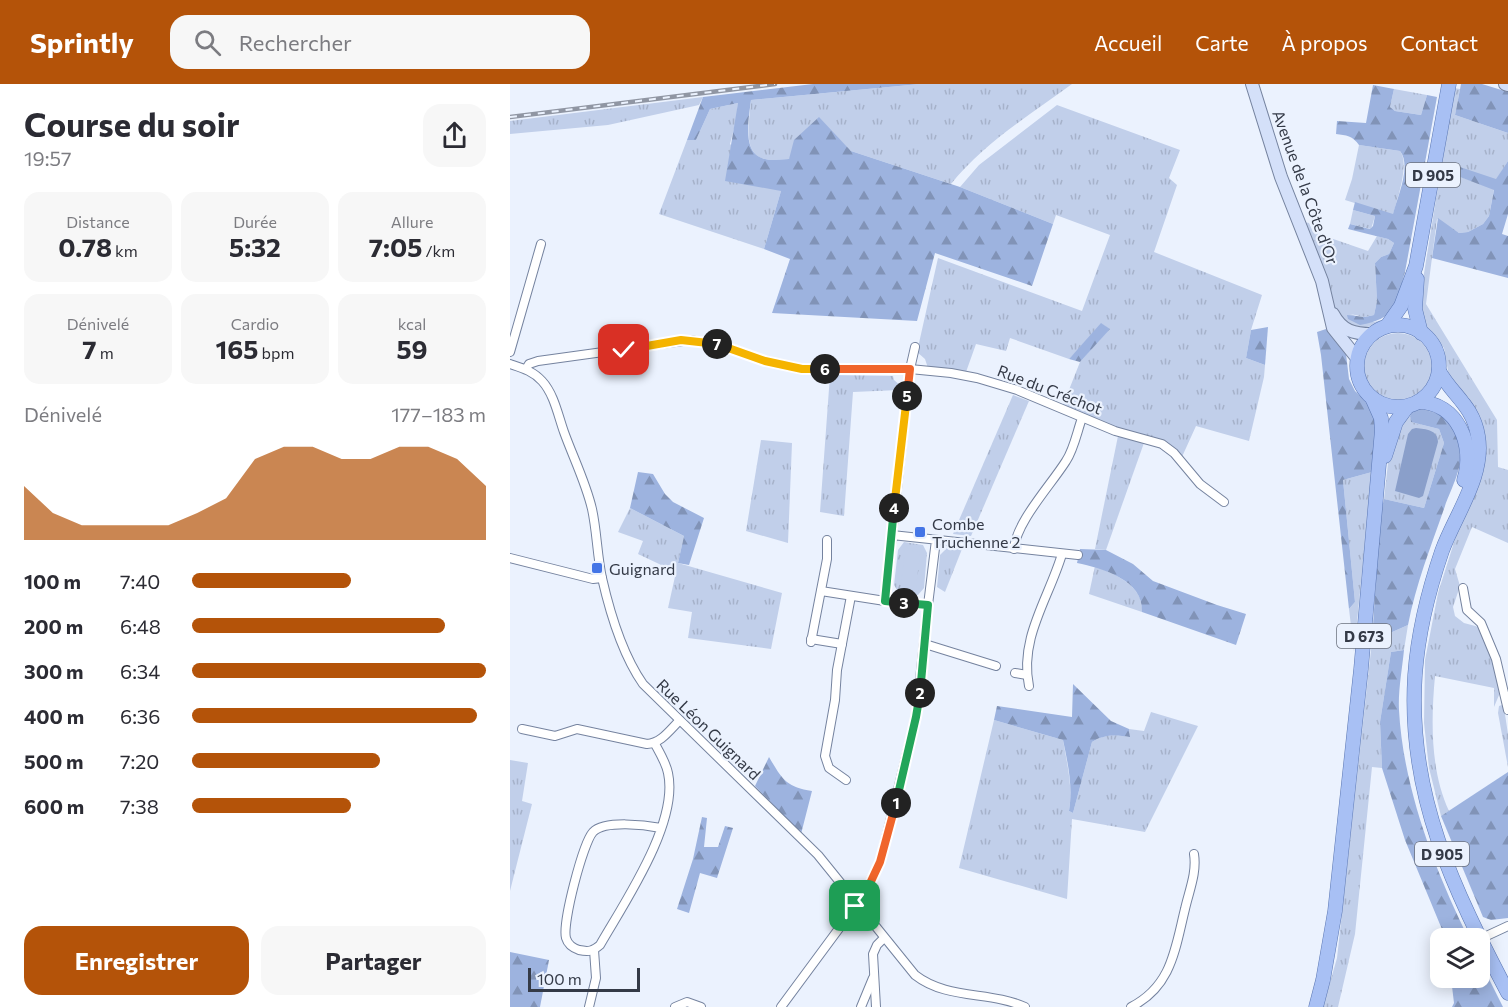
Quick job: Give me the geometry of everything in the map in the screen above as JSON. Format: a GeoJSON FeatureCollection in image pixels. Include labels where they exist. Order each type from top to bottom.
{"type":"FeatureCollection","features":[{"type":"Feature","properties":{"kind":"main road","name":"Avenue de la Côte d'Or"},"geometry":{"type":"LineString","coordinates":[[1252,84],[1281,177],[1322,281],[1333,328],[1357,358]]}},
{"type":"Feature","properties":{"kind":"main road","name":"D 905"},"geometry":{"type":"LineString","coordinates":[[1388,326],[1401,306],[1416,266],[1449,84]]}},
{"type":"Feature","properties":{"kind":"main road","name":"D 905"},"geometry":{"type":"LineString","coordinates":[[1416,266],[1414,309],[1421,333]]}},
{"type":"Feature","properties":{"kind":"main road","name":"Avenue de la Côte d'Or"},"geometry":{"type":"LineString","coordinates":[[1327,302],[1336,321],[1343,328],[1353,333],[1372,334]]}},
{"type":"Feature","properties":{"kind":"main road"},"geometry":{"type":"LineString","coordinates":[[1388,326],[1409,327],[1421,333],[1433,345],[1439,362],[1434,387],[1412,404],[1390,407],[1373,400],[1360,385],[1357,372],[1357,358],[1361,347],[1372,334],[1388,326]]}},
{"type":"Feature","properties":{"kind":"main road","name":"D 905"},"geometry":{"type":"LineString","coordinates":[[1439,371],[1473,417],[1478,436],[1479,456],[1475,473],[1453,523],[1434,576],[1422,624],[1415,675],[1415,734],[1423,790],[1435,834],[1456,890],[1475,928]]}},
{"type":"Feature","properties":{"kind":"main road","name":"D 673"},"geometry":{"type":"LineString","coordinates":[[1316,1007],[1335,911],[1361,669],[1382,423],[1373,400]]}},
{"type":"Feature","properties":{"kind":"main road","name":"D 905"},"geometry":{"type":"LineString","coordinates":[[1412,404],[1432,404],[1447,412],[1458,424],[1466,442],[1468,464],[1454,511],[1453,523]]}},
{"type":"Feature","properties":{"kind":"main road","name":"D 673"},"geometry":{"type":"LineString","coordinates":[[1377,484],[1396,422],[1412,404]]}},
{"type":"Feature","properties":{"kind":"main road","name":"D 905"},"geometry":{"type":"LineString","coordinates":[[1490,958],[1508,993]]}},
{"type":"Feature","properties":{"kind":"street"},"geometry":{"type":"LineString","coordinates":[[510,352],[541,244]]}},
{"type":"Feature","properties":{"kind":"street","name":"Rue du Créchot"},"geometry":{"type":"LineString","coordinates":[[526,369],[529,364],[538,361],[681,340],[701,341],[727,347],[765,361],[802,369],[910,369],[951,373],[1017,390],[1082,418],[1162,444],[1174,453],[1200,484],[1224,502]]}},
{"type":"Feature","properties":{"kind":"street"},"geometry":{"type":"LineString","coordinates":[[885,601],[910,369],[915,347]]}},
{"type":"Feature","properties":{"kind":"street","name":"Rue Léon Guignard"},"geometry":{"type":"LineString","coordinates":[[510,364],[526,369],[536,376],[548,390],[588,495],[602,578],[615,620],[633,668],[649,692],[818,855],[910,971],[925,983],[951,992],[1002,999],[1025,1007]]}},
{"type":"Feature","properties":{"kind":"street"},"geometry":{"type":"LineString","coordinates":[[1014,549],[1017,536],[1034,507],[1068,459],[1082,418]]}},
{"type":"Feature","properties":{"kind":"street"},"geometry":{"type":"LineString","coordinates":[[892,535],[1078,555]]}},
{"type":"Feature","properties":{"kind":"street"},"geometry":{"type":"LineString","coordinates":[[826,540],[827,559],[811,640],[842,644]]}},
{"type":"Feature","properties":{"kind":"street"},"geometry":{"type":"LineString","coordinates":[[781,1007],[857,903],[873,878],[884,848],[916,717],[936,540]]}},
{"type":"Feature","properties":{"kind":"street"},"geometry":{"type":"LineString","coordinates":[[1029,686],[1028,649],[1032,631],[1056,575],[1062,554]]}},
{"type":"Feature","properties":{"kind":"street"},"geometry":{"type":"LineString","coordinates":[[510,558],[593,579],[602,578]]}},
{"type":"Feature","properties":{"kind":"street"},"geometry":{"type":"LineString","coordinates":[[1463,588],[1467,610],[1481,623],[1496,659],[1508,710]]}},
{"type":"Feature","properties":{"kind":"street"},"geometry":{"type":"LineString","coordinates":[[820,591],[928,605]]}},
{"type":"Feature","properties":{"kind":"street"},"geometry":{"type":"LineString","coordinates":[[846,780],[829,768],[825,756],[835,700],[837,670],[851,596]]}},
{"type":"Feature","properties":{"kind":"street"},"geometry":{"type":"LineString","coordinates":[[925,644],[996,666]]}},
{"type":"Feature","properties":{"kind":"street"},"geometry":{"type":"LineString","coordinates":[[1015,673],[1027,675]]}},
{"type":"Feature","properties":{"kind":"street"},"geometry":{"type":"LineString","coordinates":[[522,729],[555,736],[577,729],[655,744],[679,721]]}},
{"type":"Feature","properties":{"kind":"street"},"geometry":{"type":"LineString","coordinates":[[655,744],[666,767],[669,782],[661,828],[646,866],[600,945],[594,950],[579,950],[571,946],[566,939],[566,932],[572,892],[593,832],[608,826],[638,825],[661,828]]}},
{"type":"Feature","properties":{"kind":"street"},"geometry":{"type":"LineString","coordinates":[[1131,1007],[1150,993],[1167,972],[1173,959],[1192,880],[1194,854]]}},
{"type":"Feature","properties":{"kind":"street"},"geometry":{"type":"LineString","coordinates":[[1490,934],[1508,926]]}},
{"type":"Feature","properties":{"kind":"street"},"geometry":{"type":"LineString","coordinates":[[876,1007],[874,951],[884,938]]}},
{"type":"Feature","properties":{"kind":"street"},"geometry":{"type":"LineString","coordinates":[[589,1007],[596,978],[594,950]]}},
{"type":"Feature","properties":{"kind":"street"},"geometry":{"type":"LineString","coordinates":[[861,1007],[874,975]]}},
{"type":"Feature","properties":{"kind":"street"},"geometry":{"type":"LineString","coordinates":[[675,1007],[687,1002],[701,1007]]}},
{"type":"Feature","properties":{"kind":"green space"},"geometry":{"type":"Polygon","coordinates":[[[813,84],[920,84],[751,100],[748,134],[749,143],[757,156],[768,160],[789,159],[794,140],[819,117],[851,151],[960,187],[1053,224],[1032,286],[935,253],[917,321],[772,313],[790,259],[764,249],[781,191],[725,181],[738,103],[710,109],[696,140],[687,140],[703,97],[813,84]]]}},
{"type":"Feature","properties":{"kind":"green space"},"geometry":{"type":"Polygon","coordinates":[[[920,84],[1072,84],[978,155],[951,184],[851,151],[819,118],[789,159],[774,160],[757,156],[750,143],[751,100],[920,84]]]}},
{"type":"Feature","properties":{"kind":"green space"},"geometry":{"type":"Polygon","coordinates":[[[1461,84],[1482,84],[1508,92],[1508,133],[1455,115],[1461,84]]]}},
{"type":"Feature","properties":{"kind":"green space"},"geometry":{"type":"Polygon","coordinates":[[[1373,85],[1394,89],[1390,107],[1395,111],[1421,115],[1427,95],[1437,97],[1405,272],[1399,293],[1388,314],[1381,319],[1360,325],[1348,319],[1347,315],[1365,317],[1374,315],[1377,301],[1375,263],[1381,257],[1389,254],[1394,243],[1388,239],[1348,229],[1350,224],[1370,229],[1373,226],[1375,216],[1353,210],[1355,202],[1393,214],[1405,165],[1400,151],[1359,145],[1349,136],[1336,134],[1337,121],[1366,123],[1373,85]]]}},
{"type":"Feature","properties":{"kind":"green space"},"geometry":{"type":"Polygon","coordinates":[[[1454,88],[1460,89],[1455,115],[1508,133],[1508,161],[1496,180],[1451,165],[1447,172],[1494,189],[1489,216],[1483,224],[1468,232],[1459,233],[1437,219],[1426,304],[1497,420],[1498,467],[1508,470],[1508,543],[1472,527],[1455,569],[1460,586],[1453,607],[1455,616],[1464,623],[1479,627],[1502,688],[1494,707],[1494,688],[1435,676],[1433,745],[1438,779],[1449,811],[1441,816],[1429,768],[1424,723],[1425,660],[1438,593],[1483,464],[1486,447],[1483,430],[1469,398],[1449,377],[1444,348],[1424,324],[1420,298],[1454,88]]]}},
{"type":"Feature","properties":{"kind":"green space"},"geometry":{"type":"Polygon","coordinates":[[[1394,89],[1427,95],[1421,115],[1395,111],[1390,107],[1394,89]]]}},
{"type":"Feature","properties":{"kind":"green space"},"geometry":{"type":"Polygon","coordinates":[[[703,97],[699,105],[608,125],[510,134],[510,121],[703,97]]]}},
{"type":"Feature","properties":{"kind":"green space"},"geometry":{"type":"Polygon","coordinates":[[[738,103],[730,144],[781,191],[764,249],[659,214],[687,140],[696,140],[710,109],[738,103]]]}},
{"type":"Feature","properties":{"kind":"green space"},"geometry":{"type":"Polygon","coordinates":[[[1057,105],[1180,150],[1169,178],[1177,185],[1154,252],[1262,295],[1251,330],[1246,358],[1265,365],[1249,441],[1196,426],[1181,459],[1175,452],[1063,405],[1080,362],[1109,329],[1102,324],[1069,359],[1010,338],[1006,351],[976,344],[966,372],[928,368],[925,359],[917,352],[938,258],[1082,311],[1110,235],[1056,215],[1053,224],[960,187],[979,165],[1057,105]]]}},
{"type":"Feature","properties":{"kind":"green space"},"geometry":{"type":"Polygon","coordinates":[[[1359,145],[1400,151],[1403,157],[1400,191],[1393,215],[1345,200],[1359,145]]]}},
{"type":"Feature","properties":{"kind":"green space"},"geometry":{"type":"Polygon","coordinates":[[[1508,161],[1508,214],[1502,234],[1508,236],[1508,278],[1432,258],[1438,218],[1459,233],[1468,232],[1483,224],[1489,216],[1494,190],[1447,172],[1451,164],[1496,179],[1508,161]]]}},
{"type":"Feature","properties":{"kind":"green space"},"geometry":{"type":"Polygon","coordinates":[[[1353,210],[1375,216],[1371,229],[1350,224],[1353,210]]]}},
{"type":"Feature","properties":{"kind":"green space"},"geometry":{"type":"Polygon","coordinates":[[[1304,222],[1309,223],[1313,232],[1368,251],[1377,236],[1394,243],[1389,254],[1381,257],[1375,263],[1377,301],[1374,315],[1365,317],[1350,314],[1374,322],[1382,320],[1362,328],[1348,325],[1335,310],[1304,222]]]}},
{"type":"Feature","properties":{"kind":"green space"},"geometry":{"type":"Polygon","coordinates":[[[1101,323],[1110,329],[1080,362],[1069,359],[1101,323]]]}},
{"type":"Feature","properties":{"kind":"green space"},"geometry":{"type":"Polygon","coordinates":[[[1268,327],[1265,365],[1246,358],[1251,330],[1268,327]]]}},
{"type":"Feature","properties":{"kind":"green space"},"geometry":{"type":"Polygon","coordinates":[[[1326,329],[1346,354],[1349,379],[1355,391],[1369,404],[1377,426],[1372,472],[1343,480],[1355,602],[1349,609],[1317,332],[1326,329]]]}},
{"type":"Feature","properties":{"kind":"green space"},"geometry":{"type":"Polygon","coordinates":[[[1391,333],[1405,333],[1417,338],[1427,348],[1432,367],[1427,386],[1417,396],[1405,401],[1391,401],[1379,396],[1369,386],[1364,374],[1364,360],[1369,348],[1379,338],[1391,333]]]}},
{"type":"Feature","properties":{"kind":"green space"},"geometry":{"type":"Polygon","coordinates":[[[830,375],[893,376],[901,386],[899,390],[853,392],[844,516],[820,512],[830,375]]]}},
{"type":"Feature","properties":{"kind":"green space"},"geometry":{"type":"Polygon","coordinates":[[[1013,395],[1029,401],[971,536],[953,534],[1013,395]]]}},
{"type":"Feature","properties":{"kind":"green space"},"geometry":{"type":"Polygon","coordinates":[[[1414,409],[1434,413],[1449,422],[1457,437],[1460,463],[1424,565],[1408,625],[1372,641],[1380,517],[1384,499],[1424,508],[1444,443],[1439,429],[1411,422],[1410,416],[1414,409]]]}},
{"type":"Feature","properties":{"kind":"green space"},"geometry":{"type":"Polygon","coordinates":[[[1410,416],[1411,422],[1439,429],[1444,443],[1424,508],[1384,499],[1388,463],[1405,419],[1410,416]]]}},
{"type":"Feature","properties":{"kind":"green space"},"geometry":{"type":"Polygon","coordinates":[[[1118,436],[1145,440],[1106,550],[1095,549],[1118,436]]]}},
{"type":"Feature","properties":{"kind":"green space"},"geometry":{"type":"Polygon","coordinates":[[[761,440],[792,443],[788,543],[746,531],[761,440]]]}},
{"type":"Feature","properties":{"kind":"green space"},"geometry":{"type":"Polygon","coordinates":[[[638,472],[653,474],[665,494],[673,502],[704,518],[689,565],[678,563],[684,536],[630,508],[638,472]]]}},
{"type":"Feature","properties":{"kind":"green space"},"geometry":{"type":"Polygon","coordinates":[[[1372,472],[1354,652],[1349,609],[1355,602],[1343,480],[1372,472]]]}},
{"type":"Feature","properties":{"kind":"green space"},"geometry":{"type":"Polygon","coordinates":[[[630,508],[684,536],[678,563],[782,593],[771,649],[688,638],[692,612],[668,608],[676,572],[638,554],[643,541],[618,532],[630,508]]]}},
{"type":"Feature","properties":{"kind":"green space"},"geometry":{"type":"Polygon","coordinates":[[[904,542],[923,545],[927,553],[924,588],[918,595],[899,593],[894,585],[898,550],[904,542]]]}},
{"type":"Feature","properties":{"kind":"green space"},"geometry":{"type":"Polygon","coordinates":[[[947,548],[962,549],[945,592],[937,587],[940,555],[947,548]]]}},
{"type":"Feature","properties":{"kind":"green space"},"geometry":{"type":"Polygon","coordinates":[[[1080,549],[1106,550],[1133,564],[1153,581],[1246,614],[1236,645],[1142,612],[1141,601],[1136,592],[1120,577],[1077,563],[1080,549]]]}},
{"type":"Feature","properties":{"kind":"green space"},"geometry":{"type":"Polygon","coordinates":[[[905,550],[920,552],[916,587],[901,584],[905,550]]]}},
{"type":"Feature","properties":{"kind":"green space"},"geometry":{"type":"Polygon","coordinates":[[[1095,566],[1127,582],[1138,595],[1142,612],[1089,594],[1095,566]]]}},
{"type":"Feature","properties":{"kind":"green space"},"geometry":{"type":"Polygon","coordinates":[[[1408,625],[1404,650],[1391,652],[1380,722],[1382,768],[1372,767],[1355,934],[1338,1007],[1323,1007],[1337,958],[1372,641],[1408,625]]]}},
{"type":"Feature","properties":{"kind":"green space"},"geometry":{"type":"Polygon","coordinates":[[[1404,650],[1399,710],[1407,769],[1414,798],[1433,857],[1464,928],[1441,928],[1405,840],[1382,768],[1380,722],[1391,652],[1404,650]]]}},
{"type":"Feature","properties":{"kind":"green space"},"geometry":{"type":"Polygon","coordinates":[[[1073,684],[1111,721],[1129,729],[1130,737],[1111,736],[1092,742],[1073,813],[1069,811],[1070,784],[1063,740],[994,720],[997,706],[1072,717],[1073,684]]]}},
{"type":"Feature","properties":{"kind":"green space"},"geometry":{"type":"Polygon","coordinates":[[[1502,705],[1508,734],[1508,767],[1498,713],[1499,706],[1502,705]]]}},
{"type":"Feature","properties":{"kind":"green space"},"geometry":{"type":"Polygon","coordinates":[[[1151,712],[1198,726],[1145,832],[1072,819],[1067,899],[959,868],[994,720],[1063,740],[1070,784],[1069,811],[1073,813],[1092,742],[1106,736],[1130,736],[1129,729],[1144,731],[1151,712]]]}},
{"type":"Feature","properties":{"kind":"green space"},"geometry":{"type":"Polygon","coordinates":[[[769,757],[786,781],[796,787],[812,791],[801,834],[755,786],[769,757]]]}},
{"type":"Feature","properties":{"kind":"green space"},"geometry":{"type":"Polygon","coordinates":[[[510,760],[528,763],[522,801],[532,804],[510,891],[510,760]]]}},
{"type":"Feature","properties":{"kind":"green space"},"geometry":{"type":"Polygon","coordinates":[[[1508,772],[1508,918],[1491,920],[1483,917],[1441,816],[1508,772]]]}},
{"type":"Feature","properties":{"kind":"green space"},"geometry":{"type":"Polygon","coordinates":[[[702,817],[707,818],[704,847],[718,847],[725,826],[733,828],[717,878],[700,873],[689,913],[677,909],[693,859],[702,817]]]}},
{"type":"Feature","properties":{"kind":"green space"},"geometry":{"type":"Polygon","coordinates":[[[510,952],[549,960],[540,1007],[510,1007],[510,952]]]}},
{"type":"Feature","properties":{"kind":"green space"},"geometry":{"type":"Polygon","coordinates":[[[1490,981],[1503,1007],[1452,1007],[1454,1003],[1452,988],[1490,988],[1490,981]]]}},
{"type":"Feature","properties":{"kind":"shaded area"},"geometry":{"type":"Polygon","coordinates":[[[1416,428],[1434,433],[1438,442],[1423,496],[1419,498],[1395,491],[1408,434],[1416,428]]]}},
{"type":"Feature","properties":{"kind":"railway"},"geometry":{"type":"LineString","coordinates":[[510,117],[775,84]]}},
{"type":"Feature","properties":{"kind":"place","name":"Combe Truchenne 2"},"geometry":{"type":"Point","coordinates":[920,532]}},
{"type":"Feature","properties":{"kind":"place","name":"Guignard"},"geometry":{"type":"Point","coordinates":[597,568]}},
{"type":"Feature","properties":{"kind":"route"},"geometry":{"type":"LineString","coordinates":[[624,350],[671,341],[690,340],[727,347],[765,361],[802,369],[910,369],[892,519],[885,601],[928,605],[926,638],[916,717],[884,848],[870,885],[855,906]]}}]}
